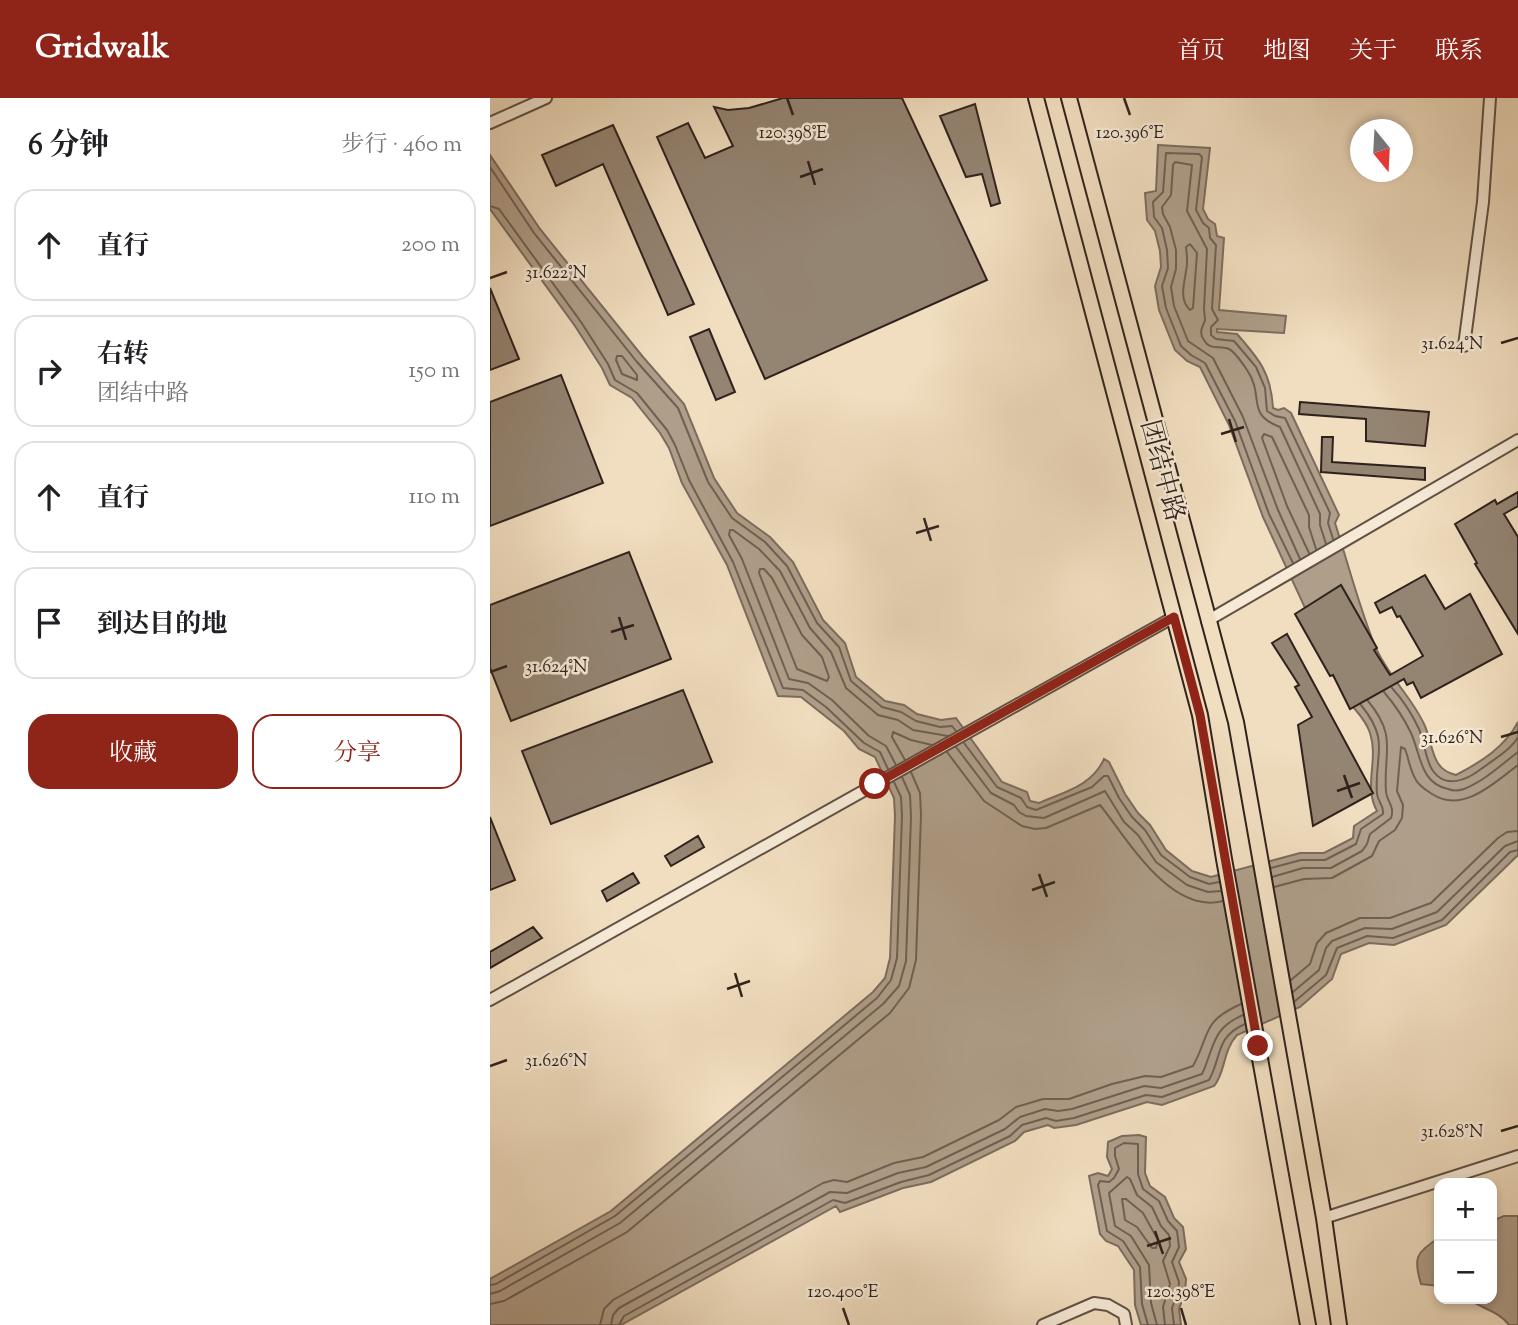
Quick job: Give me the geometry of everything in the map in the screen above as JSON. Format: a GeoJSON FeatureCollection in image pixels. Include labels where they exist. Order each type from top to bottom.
{"type":"FeatureCollection","features":[{"type":"Feature","properties":{"kind":"main road","name":"团结中路"},"geometry":{"type":"LineString","coordinates":[[1036,98],[1200,715],[1308,1325]]}},
{"type":"Feature","properties":{"kind":"main road","name":"团结中路"},"geometry":{"type":"LineString","coordinates":[[1069,98],[1236,722],[1290,1041],[1324,1218],[1339,1325]]}},
{"type":"Feature","properties":{"kind":"street"},"geometry":{"type":"LineString","coordinates":[[490,123],[546,98]]}},
{"type":"Feature","properties":{"kind":"street"},"geometry":{"type":"LineString","coordinates":[[1464,346],[1483,202],[1490,98]]}},
{"type":"Feature","properties":{"kind":"street"},"geometry":{"type":"LineString","coordinates":[[1207,621],[1518,440]]}},
{"type":"Feature","properties":{"kind":"street"},"geometry":{"type":"LineString","coordinates":[[490,1000],[1174,617]]}},
{"type":"Feature","properties":{"kind":"street"},"geometry":{"type":"LineString","coordinates":[[1324,1218],[1518,1156]]}},
{"type":"Feature","properties":{"kind":"street"},"geometry":{"type":"LineString","coordinates":[[1043,1325],[1094,1303],[1108,1305],[1124,1314],[1126,1325]]}},
{"type":"Feature","properties":{"kind":"water"},"geometry":{"type":"Polygon","coordinates":[[[1158,145],[1210,148],[1203,209],[1208,219],[1215,224],[1217,236],[1224,238],[1219,310],[1286,316],[1284,333],[1217,329],[1217,332],[1237,334],[1252,351],[1267,376],[1273,408],[1284,408],[1291,413],[1339,515],[1335,523],[1375,646],[1419,714],[1437,762],[1456,775],[1492,753],[1518,722],[1518,855],[1446,925],[1394,945],[1369,943],[1341,954],[1332,979],[1300,1007],[1237,1035],[1214,1086],[1162,1105],[1147,1102],[1076,1125],[1054,1128],[1048,1125],[1024,1132],[1015,1141],[931,1182],[903,1188],[840,1212],[836,1206],[621,1325],[490,1325],[490,1279],[611,1211],[873,992],[885,978],[890,958],[895,816],[894,798],[875,757],[859,749],[844,731],[801,697],[778,696],[727,565],[682,483],[669,448],[632,398],[610,385],[575,326],[490,209],[490,155],[540,229],[684,404],[714,478],[737,513],[770,537],[793,562],[823,620],[845,643],[856,677],[885,701],[904,705],[917,714],[941,720],[956,718],[1002,782],[1027,792],[1030,801],[1039,803],[1085,782],[1104,759],[1109,762],[1125,794],[1166,850],[1192,871],[1211,877],[1300,853],[1324,853],[1353,838],[1354,826],[1377,811],[1371,792],[1373,753],[1366,724],[1348,701],[1263,517],[1229,425],[1200,367],[1187,361],[1175,350],[1159,310],[1155,286],[1161,267],[1160,251],[1155,231],[1147,220],[1145,193],[1156,191],[1158,145]]]}},
{"type":"Feature","properties":{"kind":"water"},"geometry":{"type":"Polygon","coordinates":[[[1122,1136],[1146,1137],[1145,1173],[1150,1186],[1165,1197],[1174,1218],[1183,1227],[1186,1249],[1179,1262],[1186,1279],[1185,1293],[1179,1309],[1181,1325],[1141,1325],[1135,1305],[1134,1270],[1118,1246],[1106,1241],[1100,1234],[1089,1176],[1098,1173],[1108,1176],[1112,1169],[1107,1157],[1108,1142],[1122,1136]]]}},
{"type":"Feature","properties":{"kind":"water"},"geometry":{"type":"Polygon","coordinates":[[[1518,1216],[1518,1325],[1509,1325],[1496,1313],[1478,1304],[1497,1304],[1497,1219],[1518,1216]]]}},
{"type":"Feature","properties":{"kind":"water"},"geometry":{"type":"Polygon","coordinates":[[[1434,1241],[1434,1285],[1421,1284],[1417,1268],[1418,1256],[1434,1241]]]}},
{"type":"Feature","properties":{"kind":"building"},"geometry":{"type":"Polygon","coordinates":[[[783,98],[902,98],[987,280],[765,379],[657,137],[688,123],[705,158],[733,146],[714,107],[728,110],[749,108],[783,98]]]}},
{"type":"Feature","properties":{"kind":"building"},"geometry":{"type":"Polygon","coordinates":[[[975,104],[1000,203],[991,206],[982,174],[966,177],[940,116],[975,104]]]}},
{"type":"Feature","properties":{"kind":"building"},"geometry":{"type":"Polygon","coordinates":[[[613,125],[694,304],[668,315],[603,164],[556,186],[542,155],[613,125]]]}},
{"type":"Feature","properties":{"kind":"building"},"geometry":{"type":"Polygon","coordinates":[[[490,288],[519,359],[490,370],[490,288]]]}},
{"type":"Feature","properties":{"kind":"building"},"geometry":{"type":"Polygon","coordinates":[[[709,329],[735,392],[716,400],[690,337],[709,329]]]}},
{"type":"Feature","properties":{"kind":"building"},"geometry":{"type":"Polygon","coordinates":[[[561,375],[603,483],[490,526],[490,402],[561,375]]]}},
{"type":"Feature","properties":{"kind":"building"},"geometry":{"type":"Polygon","coordinates":[[[1300,402],[1429,412],[1425,446],[1366,441],[1366,419],[1299,414],[1300,402]]]}},
{"type":"Feature","properties":{"kind":"building"},"geometry":{"type":"Polygon","coordinates":[[[1322,437],[1333,437],[1332,462],[1425,468],[1425,480],[1321,472],[1322,437]]]}},
{"type":"Feature","properties":{"kind":"building"},"geometry":{"type":"Polygon","coordinates":[[[1518,492],[1518,506],[1504,514],[1518,537],[1518,634],[1475,564],[1477,563],[1455,524],[1495,500],[1497,504],[1518,492]]]}},
{"type":"Feature","properties":{"kind":"building"},"geometry":{"type":"Polygon","coordinates":[[[629,552],[671,659],[511,721],[490,668],[490,605],[629,552]]]}},
{"type":"Feature","properties":{"kind":"building"},"geometry":{"type":"Polygon","coordinates":[[[1425,575],[1445,609],[1470,594],[1502,654],[1421,698],[1413,682],[1407,685],[1404,679],[1350,709],[1333,675],[1330,676],[1295,614],[1341,585],[1390,675],[1423,656],[1392,607],[1380,613],[1375,603],[1425,575]]]}},
{"type":"Feature","properties":{"kind":"building"},"geometry":{"type":"Polygon","coordinates":[[[1287,634],[1373,793],[1313,826],[1298,725],[1312,717],[1295,687],[1299,685],[1272,643],[1287,634]]]}},
{"type":"Feature","properties":{"kind":"building"},"geometry":{"type":"Polygon","coordinates":[[[683,690],[712,762],[551,824],[522,751],[683,690]]]}},
{"type":"Feature","properties":{"kind":"building"},"geometry":{"type":"Polygon","coordinates":[[[490,817],[515,880],[490,890],[490,817]]]}},
{"type":"Feature","properties":{"kind":"building"},"geometry":{"type":"Polygon","coordinates":[[[698,836],[704,847],[671,866],[665,856],[698,836]]]}},
{"type":"Feature","properties":{"kind":"building"},"geometry":{"type":"Polygon","coordinates":[[[633,873],[639,883],[607,901],[602,891],[633,873]]]}},
{"type":"Feature","properties":{"kind":"building"},"geometry":{"type":"Polygon","coordinates":[[[533,927],[542,938],[490,968],[490,952],[533,927]]]}},
{"type":"Feature","properties":{"kind":"route"},"geometry":{"type":"LineString","coordinates":[[875,784],[1174,617],[1200,715],[1258,1046]]}}]}
